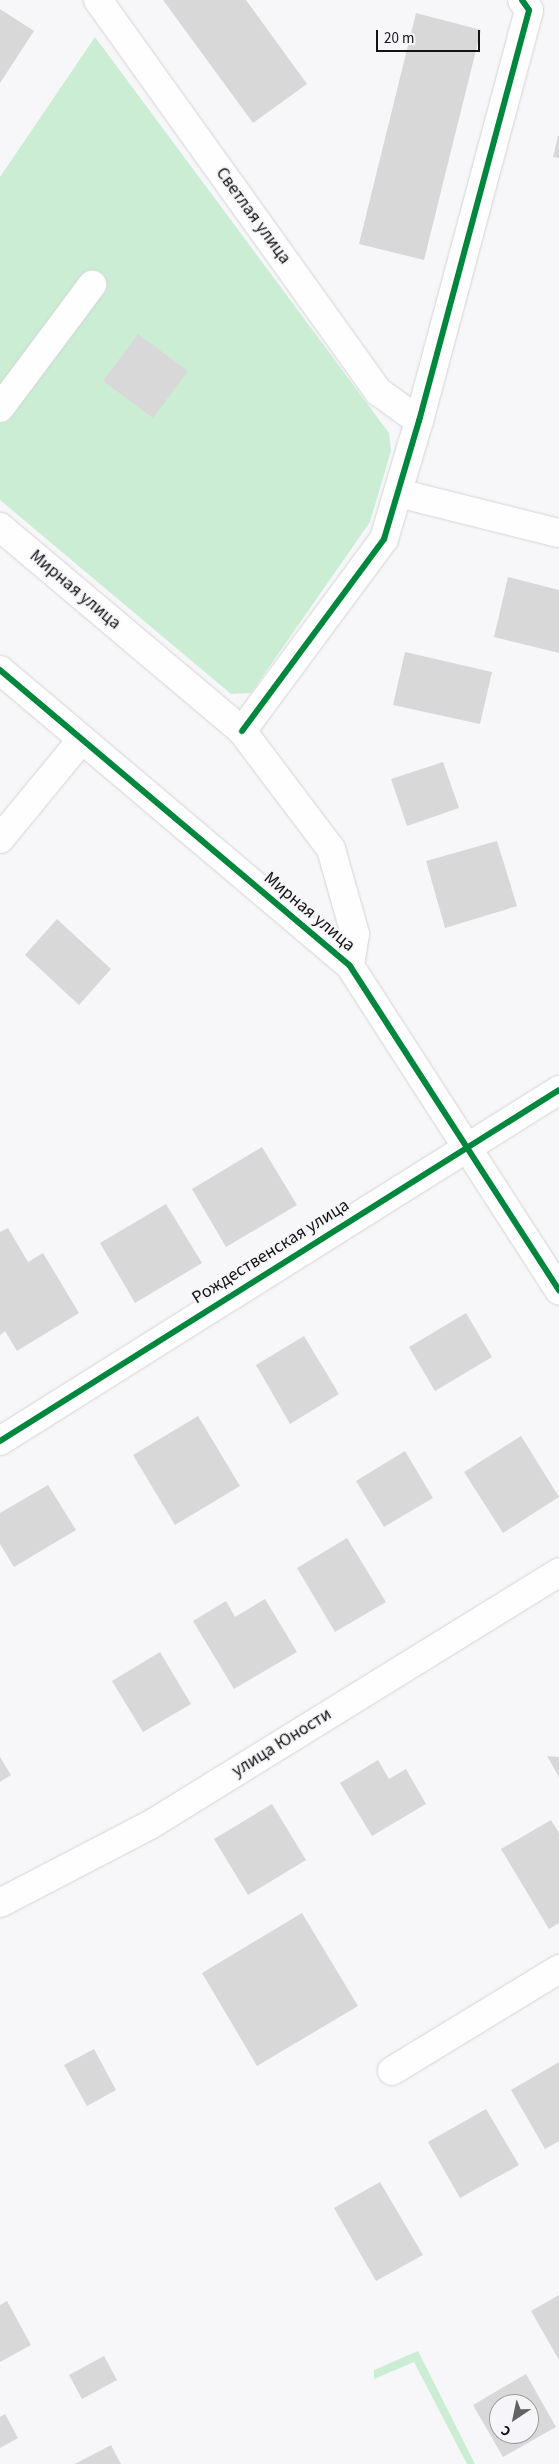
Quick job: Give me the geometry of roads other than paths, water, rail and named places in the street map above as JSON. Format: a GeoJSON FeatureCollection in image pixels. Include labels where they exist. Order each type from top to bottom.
{"type":"FeatureCollection","features":[{"type":"Feature","properties":{"kind":"street","name":"Светлая улица"},"geometry":{"type":"LineString","coordinates":[[98,0],[379,392],[419,421]]}},
{"type":"Feature","properties":{"kind":"street"},"geometry":{"type":"LineString","coordinates":[[242,731],[384,539],[419,421],[529,10],[522,0]]}},
{"type":"Feature","properties":{"kind":"street"},"geometry":{"type":"LineString","coordinates":[[0,408],[92,285]]}},
{"type":"Feature","properties":{"kind":"street"},"geometry":{"type":"LineString","coordinates":[[398,493],[559,533]]}},
{"type":"Feature","properties":{"kind":"street","name":"Мирная улица"},"geometry":{"type":"LineString","coordinates":[[0,527],[242,731],[331,849],[355,934],[350,966]]}},
{"type":"Feature","properties":{"kind":"street","name":"Мирная улица"},"geometry":{"type":"LineString","coordinates":[[0,670],[350,966],[559,1290]]}},
{"type":"Feature","properties":{"kind":"street"},"geometry":{"type":"LineString","coordinates":[[0,839],[82,739]]}},
{"type":"Feature","properties":{"kind":"street","name":"Рождественская улица"},"geometry":{"type":"LineString","coordinates":[[0,1441],[559,1090]]}},
{"type":"Feature","properties":{"kind":"street","name":"улица Юности"},"geometry":{"type":"LineString","coordinates":[[0,1903],[150,1825],[559,1572]]}},
{"type":"Feature","properties":{"kind":"street"},"geometry":{"type":"LineString","coordinates":[[392,2071],[559,1969]]}}]}
